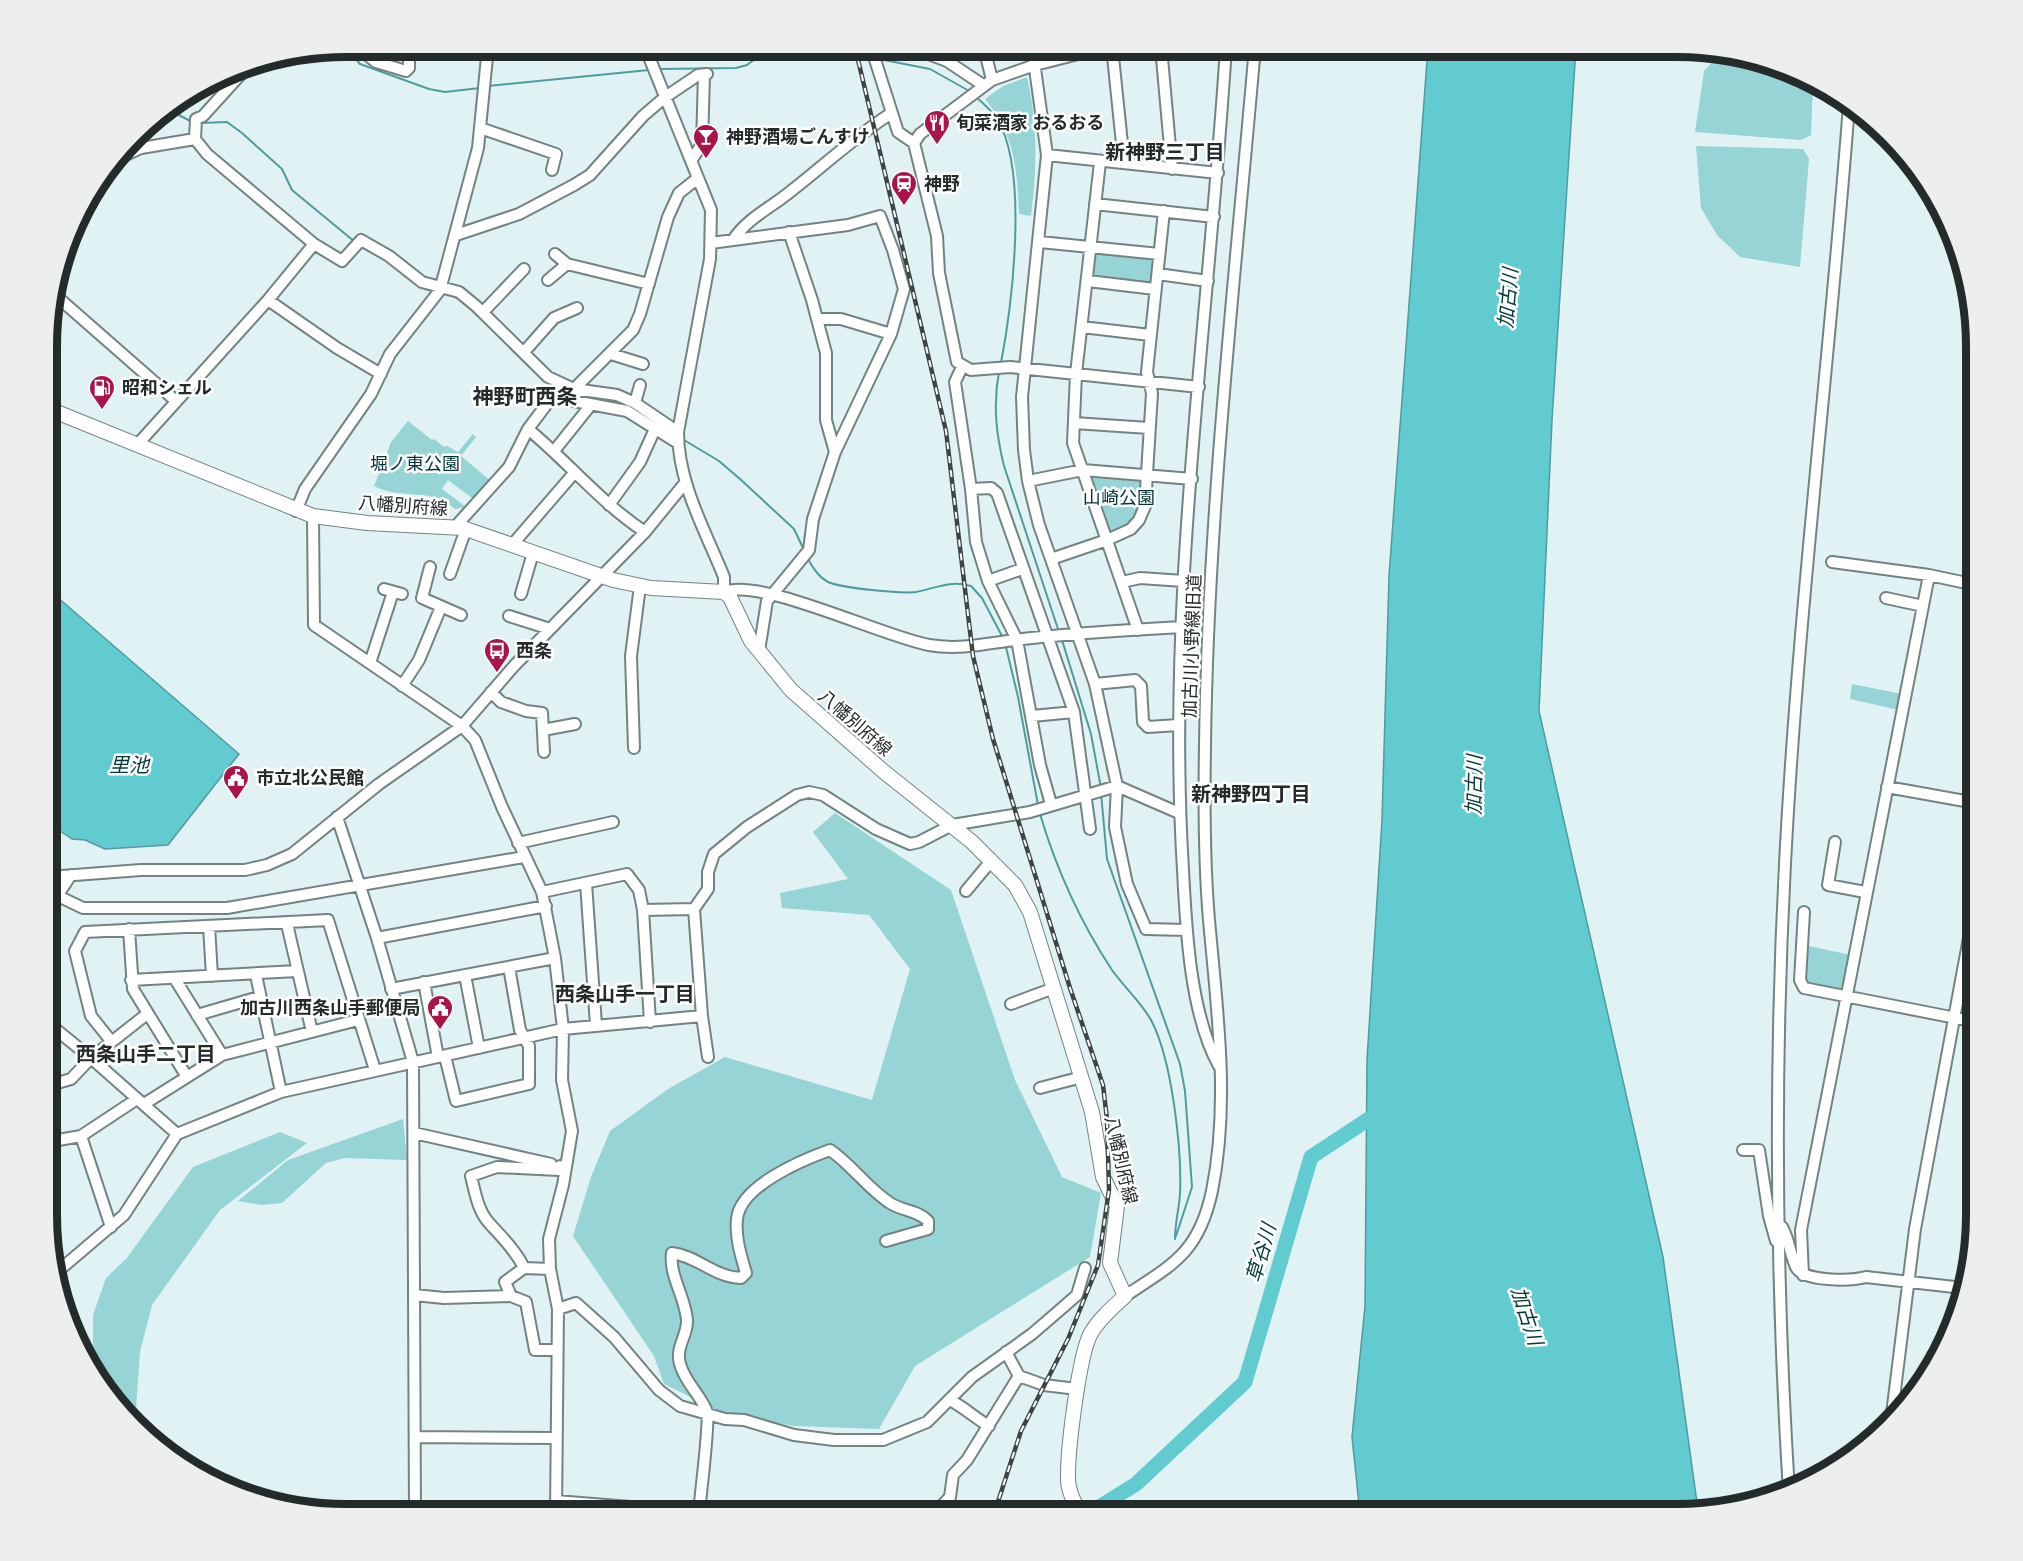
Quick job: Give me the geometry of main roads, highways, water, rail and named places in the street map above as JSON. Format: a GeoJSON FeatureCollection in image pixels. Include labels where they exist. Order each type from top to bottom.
{"type":"FeatureCollection","features":[{"type":"Feature","properties":{"kind":"main road","name":"八幡別府線"},"geometry":{"type":"LineString","coordinates":[[57,413],[313,516],[367,523],[460,528],[640,586],[724,591],[730,597],[751,641],[791,690],[883,771],[952,825],[1015,885],[1030,912],[1082,1077],[1097,1134],[1103,1177],[1117,1206],[1110,1263],[1125,1296],[1105,1314],[1090,1335],[1082,1359],[1067,1476],[1076,1504]]}},
{"type":"Feature","properties":{"kind":"water","name":"加古川"},"geometry":{"type":"Polygon","coordinates":[[[1427,57],[1575,57],[1552,420],[1539,711],[1663,1257],[1697,1503],[1359,1504],[1352,1437],[1365,1306],[1367,1060],[1382,820],[1389,576],[1427,57]]]}},
{"type":"Feature","properties":{"kind":"water","name":"里池"},"geometry":{"type":"Polygon","coordinates":[[[57,597],[239,754],[168,845],[105,849],[85,840],[72,839],[57,829],[57,597]]]}},
{"type":"Feature","properties":{"kind":"waterway"},"geometry":{"type":"LineString","coordinates":[[354,57],[360,64],[429,89],[445,92],[480,88]]}},
{"type":"Feature","properties":{"kind":"waterway"},"geometry":{"type":"LineString","coordinates":[[658,69],[736,68],[747,65],[758,57]]}},
{"type":"Feature","properties":{"kind":"waterway"},"geometry":{"type":"LineString","coordinates":[[879,59],[930,69],[971,92]]}},
{"type":"Feature","properties":{"kind":"waterway"},"geometry":{"type":"LineString","coordinates":[[488,86],[649,70]]}},
{"type":"Feature","properties":{"kind":"waterway"},"geometry":{"type":"LineString","coordinates":[[975,96],[997,119],[1007,142],[1013,170],[1015,203],[1013,274],[1001,363]]}},
{"type":"Feature","properties":{"kind":"waterway"},"geometry":{"type":"LineString","coordinates":[[176,113],[192,122]]}},
{"type":"Feature","properties":{"kind":"waterway"},"geometry":{"type":"LineString","coordinates":[[201,123],[227,122],[242,133],[282,169],[292,190],[355,242]]}},
{"type":"Feature","properties":{"kind":"waterway"},"geometry":{"type":"LineString","coordinates":[[359,246],[381,257]]}},
{"type":"Feature","properties":{"kind":"waterway"},"geometry":{"type":"LineString","coordinates":[[450,295],[462,300]]}},
{"type":"Feature","properties":{"kind":"waterway"},"geometry":{"type":"LineString","coordinates":[[477,314],[490,327]]}},
{"type":"Feature","properties":{"kind":"waterway"},"geometry":{"type":"LineString","coordinates":[[999,371],[996,408],[1001,454],[1059,632]]}},
{"type":"Feature","properties":{"kind":"waterway"},"geometry":{"type":"LineString","coordinates":[[561,390],[573,394]]}},
{"type":"Feature","properties":{"kind":"waterway"},"geometry":{"type":"LineString","coordinates":[[578,395],[614,400]]}},
{"type":"Feature","properties":{"kind":"waterway"},"geometry":{"type":"LineString","coordinates":[[684,440],[719,461],[740,479],[794,529],[804,550]]}},
{"type":"Feature","properties":{"kind":"waterway"},"geometry":{"type":"LineString","coordinates":[[807,557],[824,580],[845,586],[909,592],[950,584],[971,586],[982,598],[1003,638]]}},
{"type":"Feature","properties":{"kind":"waterway"},"geometry":{"type":"LineString","coordinates":[[1062,640],[1091,734],[1101,788]]}},
{"type":"Feature","properties":{"kind":"waterway"},"geometry":{"type":"LineString","coordinates":[[1005,643],[1018,697],[1038,805]]}},
{"type":"Feature","properties":{"kind":"waterway"},"geometry":{"type":"LineString","coordinates":[[1101,793],[1107,859],[1180,1064],[1185,1091],[1192,1187],[1176,1236]]}},
{"type":"Feature","properties":{"kind":"waterway"},"geometry":{"type":"LineString","coordinates":[[1040,814],[1054,855],[1080,914],[1112,970],[1147,1013],[1165,1057],[1174,1105],[1179,1154],[1180,1194],[1175,1239]]}},
{"type":"Feature","properties":{"kind":"waterway","name":"草谷川"},"geometry":{"type":"LineString","coordinates":[[1104,1504],[1136,1484],[1245,1382],[1311,1157],[1381,1111]]}},
{"type":"Feature","properties":{"kind":"railway"},"geometry":{"type":"LineString","coordinates":[[857,57],[946,431],[973,656],[993,739],[1070,988],[1103,1085],[1107,1119],[1109,1190],[1098,1265],[1068,1339],[1021,1431],[997,1504]]}},
{"type":"Feature","properties":{"kind":"place","name":"旬菜酒家 おるおる"},"geometry":{"type":"Point","coordinates":[937,146]}},
{"type":"Feature","properties":{"kind":"place","name":"神野酒場ごんすけ"},"geometry":{"type":"Point","coordinates":[706,160]}},
{"type":"Feature","properties":{"kind":"place","name":"神野"},"geometry":{"type":"Point","coordinates":[904,207]}},
{"type":"Feature","properties":{"kind":"place","name":"昭和シェル"},"geometry":{"type":"Point","coordinates":[102,411]}},
{"type":"Feature","properties":{"kind":"place","name":"西条"},"geometry":{"type":"Point","coordinates":[497,674]}},
{"type":"Feature","properties":{"kind":"place","name":"市立北公民館"},"geometry":{"type":"Point","coordinates":[236,801]}},
{"type":"Feature","properties":{"kind":"place","name":"加古川西条山手郵便局"},"geometry":{"type":"Point","coordinates":[440,1031]}},
{"type":"Feature","properties":{"kind":"district","name":"新神野三丁目"},"geometry":{"type":"Point","coordinates":[1165,152]}},
{"type":"Feature","properties":{"kind":"district","name":"神野町西条"},"geometry":{"type":"Point","coordinates":[525,397]}},
{"type":"Feature","properties":{"kind":"district","name":"新神野四丁目"},"geometry":{"type":"Point","coordinates":[1251,794]}},
{"type":"Feature","properties":{"kind":"district","name":"西条山手一丁目"},"geometry":{"type":"Point","coordinates":[625,994]}},
{"type":"Feature","properties":{"kind":"district","name":"西条山手二丁目"},"geometry":{"type":"Point","coordinates":[146,1054]}},
{"type":"Feature","properties":{"kind":"park label","name":"堀ノ東公園"},"geometry":{"type":"Point","coordinates":[415,464]}},
{"type":"Feature","properties":{"kind":"park label","name":"山崎公園"},"geometry":{"type":"Point","coordinates":[1119,498]}}]}
